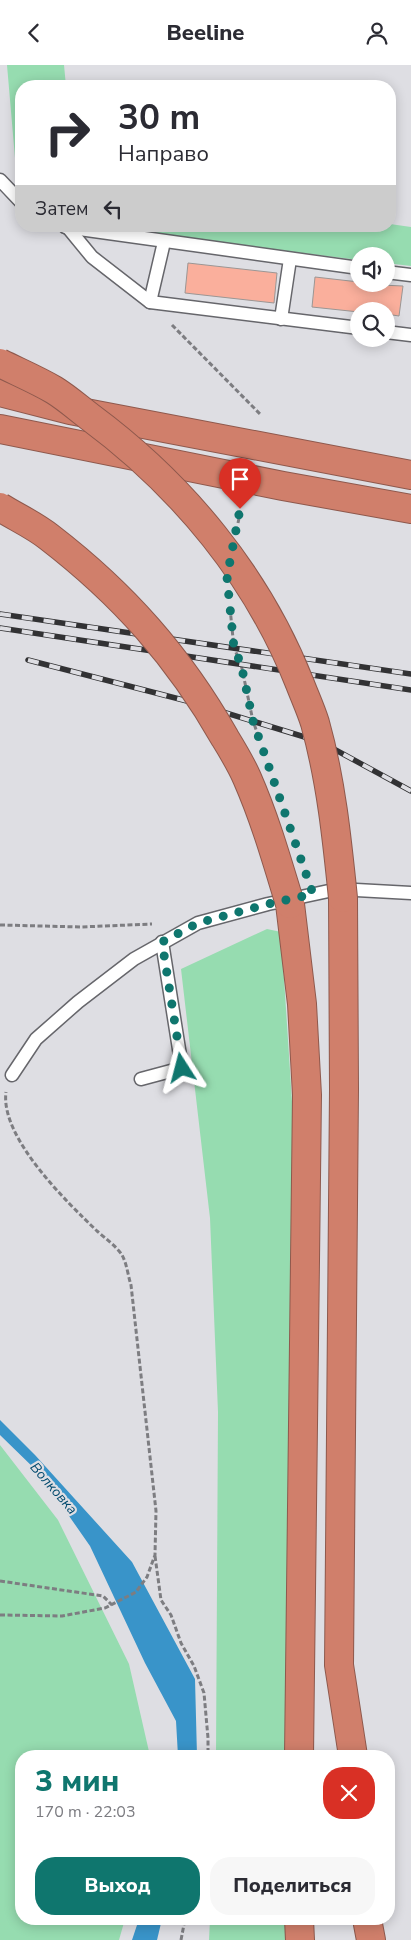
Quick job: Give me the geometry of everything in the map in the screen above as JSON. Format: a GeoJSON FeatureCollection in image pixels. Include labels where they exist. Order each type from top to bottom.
{"type":"FeatureCollection","features":[{"type":"Feature","properties":{"kind":"highway"},"geometry":{"type":"LineString","coordinates":[[0,363],[55,391],[115,436],[174,488],[225,550],[259,598],[292,663],[314,721],[326,770],[338,844],[343,898],[344,1099],[339,1665],[352,1750]]}},
{"type":"Feature","properties":{"kind":"highway"},"geometry":{"type":"LineString","coordinates":[[0,392],[70,410],[411,475]]}},
{"type":"Feature","properties":{"kind":"highway"},"geometry":{"type":"LineString","coordinates":[[0,429],[283,486],[411,509]]}},
{"type":"Feature","properties":{"kind":"highway"},"geometry":{"type":"LineString","coordinates":[[0,507],[47,535],[101,579],[149,629],[181,668],[213,717],[247,776],[265,821],[290,904],[302,1004],[307,1095],[299,1750]]}},
{"type":"Feature","properties":{"kind":"highway"},"geometry":{"type":"LineString","coordinates":[[299,1925],[300,1940]]}},
{"type":"Feature","properties":{"kind":"highway"},"geometry":{"type":"LineString","coordinates":[[368,1925],[371,1940]]}},
{"type":"Feature","properties":{"kind":"lane"},"geometry":{"type":"LineString","coordinates":[[0,180],[15,196]]}},
{"type":"Feature","properties":{"kind":"lane"},"geometry":{"type":"LineString","coordinates":[[70,232],[92,257],[150,302],[350,327]]}},
{"type":"Feature","properties":{"kind":"lane"},"geometry":{"type":"LineString","coordinates":[[94,232],[350,267]]}},
{"type":"Feature","properties":{"kind":"lane"},"geometry":{"type":"LineString","coordinates":[[150,302],[164,242]]}},
{"type":"Feature","properties":{"kind":"lane"},"geometry":{"type":"LineString","coordinates":[[281,319],[290,259]]}},
{"type":"Feature","properties":{"kind":"lane"},"geometry":{"type":"LineString","coordinates":[[395,273],[411,275]]}},
{"type":"Feature","properties":{"kind":"lane"},"geometry":{"type":"LineString","coordinates":[[395,332],[411,335]]}},
{"type":"Feature","properties":{"kind":"lane"},"geometry":{"type":"LineString","coordinates":[[12,1075],[36,1039],[78,1002],[134,959],[198,923],[268,904],[338,889],[411,893]]}},
{"type":"Feature","properties":{"kind":"lane"},"geometry":{"type":"LineString","coordinates":[[141,1079],[182,1068],[162,942]]}},
{"type":"Feature","properties":{"kind":"path"},"geometry":{"type":"LineString","coordinates":[[150,302],[262,415]]}},
{"type":"Feature","properties":{"kind":"path"},"geometry":{"type":"LineString","coordinates":[[237,528],[240,509]]}},
{"type":"Feature","properties":{"kind":"path"},"geometry":{"type":"LineString","coordinates":[[229,603],[234,648],[241,664],[253,721],[259,739]]}},
{"type":"Feature","properties":{"kind":"path"},"geometry":{"type":"LineString","coordinates":[[0,925],[81,927],[198,923]]}},
{"type":"Feature","properties":{"kind":"path"},"geometry":{"type":"LineString","coordinates":[[12,1075],[4,1097],[6,1121],[16,1143],[44,1179],[122,1255],[131,1285],[156,1511],[154,1555],[161,1600],[171,1615],[181,1643],[194,1666],[204,1693],[208,1750]]}},
{"type":"Feature","properties":{"kind":"path"},"geometry":{"type":"LineString","coordinates":[[0,1615],[62,1616],[105,1608],[136,1592],[147,1577],[154,1555]]}},
{"type":"Feature","properties":{"kind":"path"},"geometry":{"type":"LineString","coordinates":[[0,1581],[103,1596],[112,1605]]}},
{"type":"Feature","properties":{"kind":"path"},"geometry":{"type":"LineString","coordinates":[[182,1940],[184,1925]]}},
{"type":"Feature","properties":{"kind":"green space"},"geometry":{"type":"Polygon","coordinates":[[[7,65],[64,65],[65,80],[15,80],[15,158],[7,65]]]}},
{"type":"Feature","properties":{"kind":"green space"},"geometry":{"type":"Polygon","coordinates":[[[396,225],[411,227],[411,266],[395,264],[395,247],[350,247],[350,259],[131,232],[396,232],[396,225]]]}},
{"type":"Feature","properties":{"kind":"green space"},"geometry":{"type":"Polygon","coordinates":[[[267,929],[281,932],[293,1117],[285,1750],[216,1750],[218,1412],[210,1218],[181,969],[267,929]]]}},
{"type":"Feature","properties":{"kind":"green space"},"geometry":{"type":"Polygon","coordinates":[[[0,1445],[58,1520],[129,1664],[149,1750],[15,1750],[15,1925],[123,1925],[119,1940],[0,1940],[0,1445]]]}},
{"type":"Feature","properties":{"kind":"green space"},"geometry":{"type":"Polygon","coordinates":[[[210,1925],[287,1925],[287,1940],[209,1940],[210,1925]]]}},
{"type":"Feature","properties":{"kind":"water","name":"Волковка"},"geometry":{"type":"Polygon","coordinates":[[[0,1420],[35,1455],[132,1562],[195,1679],[197,1750],[178,1750],[176,1721],[145,1663],[90,1546],[39,1473],[0,1435],[0,1420]]]}},
{"type":"Feature","properties":{"kind":"water"},"geometry":{"type":"Polygon","coordinates":[[[137,1925],[161,1925],[157,1940],[132,1940],[137,1925]]]}},
{"type":"Feature","properties":{"kind":"building"},"geometry":{"type":"Polygon","coordinates":[[[188,263],[277,273],[274,303],[185,293],[188,263]]]}},
{"type":"Feature","properties":{"kind":"building"},"geometry":{"type":"Polygon","coordinates":[[[315,277],[350,281],[350,292],[395,292],[395,286],[403,286],[399,316],[395,315],[395,302],[350,302],[350,311],[312,307],[315,277]]]}},
{"type":"Feature","properties":{"kind":"railway"},"geometry":{"type":"LineString","coordinates":[[0,614],[411,674]]}},
{"type":"Feature","properties":{"kind":"railway"},"geometry":{"type":"LineString","coordinates":[[0,628],[411,690]]}},
{"type":"Feature","properties":{"kind":"railway"},"geometry":{"type":"LineString","coordinates":[[28,660],[187,701],[321,742],[411,791]]}},
{"type":"Feature","properties":{"kind":"route"},"geometry":{"type":"LineString","coordinates":[[182,1068],[162,942],[198,923],[313,894],[253,721],[241,664],[234,648],[227,577],[240,509]]}}]}
